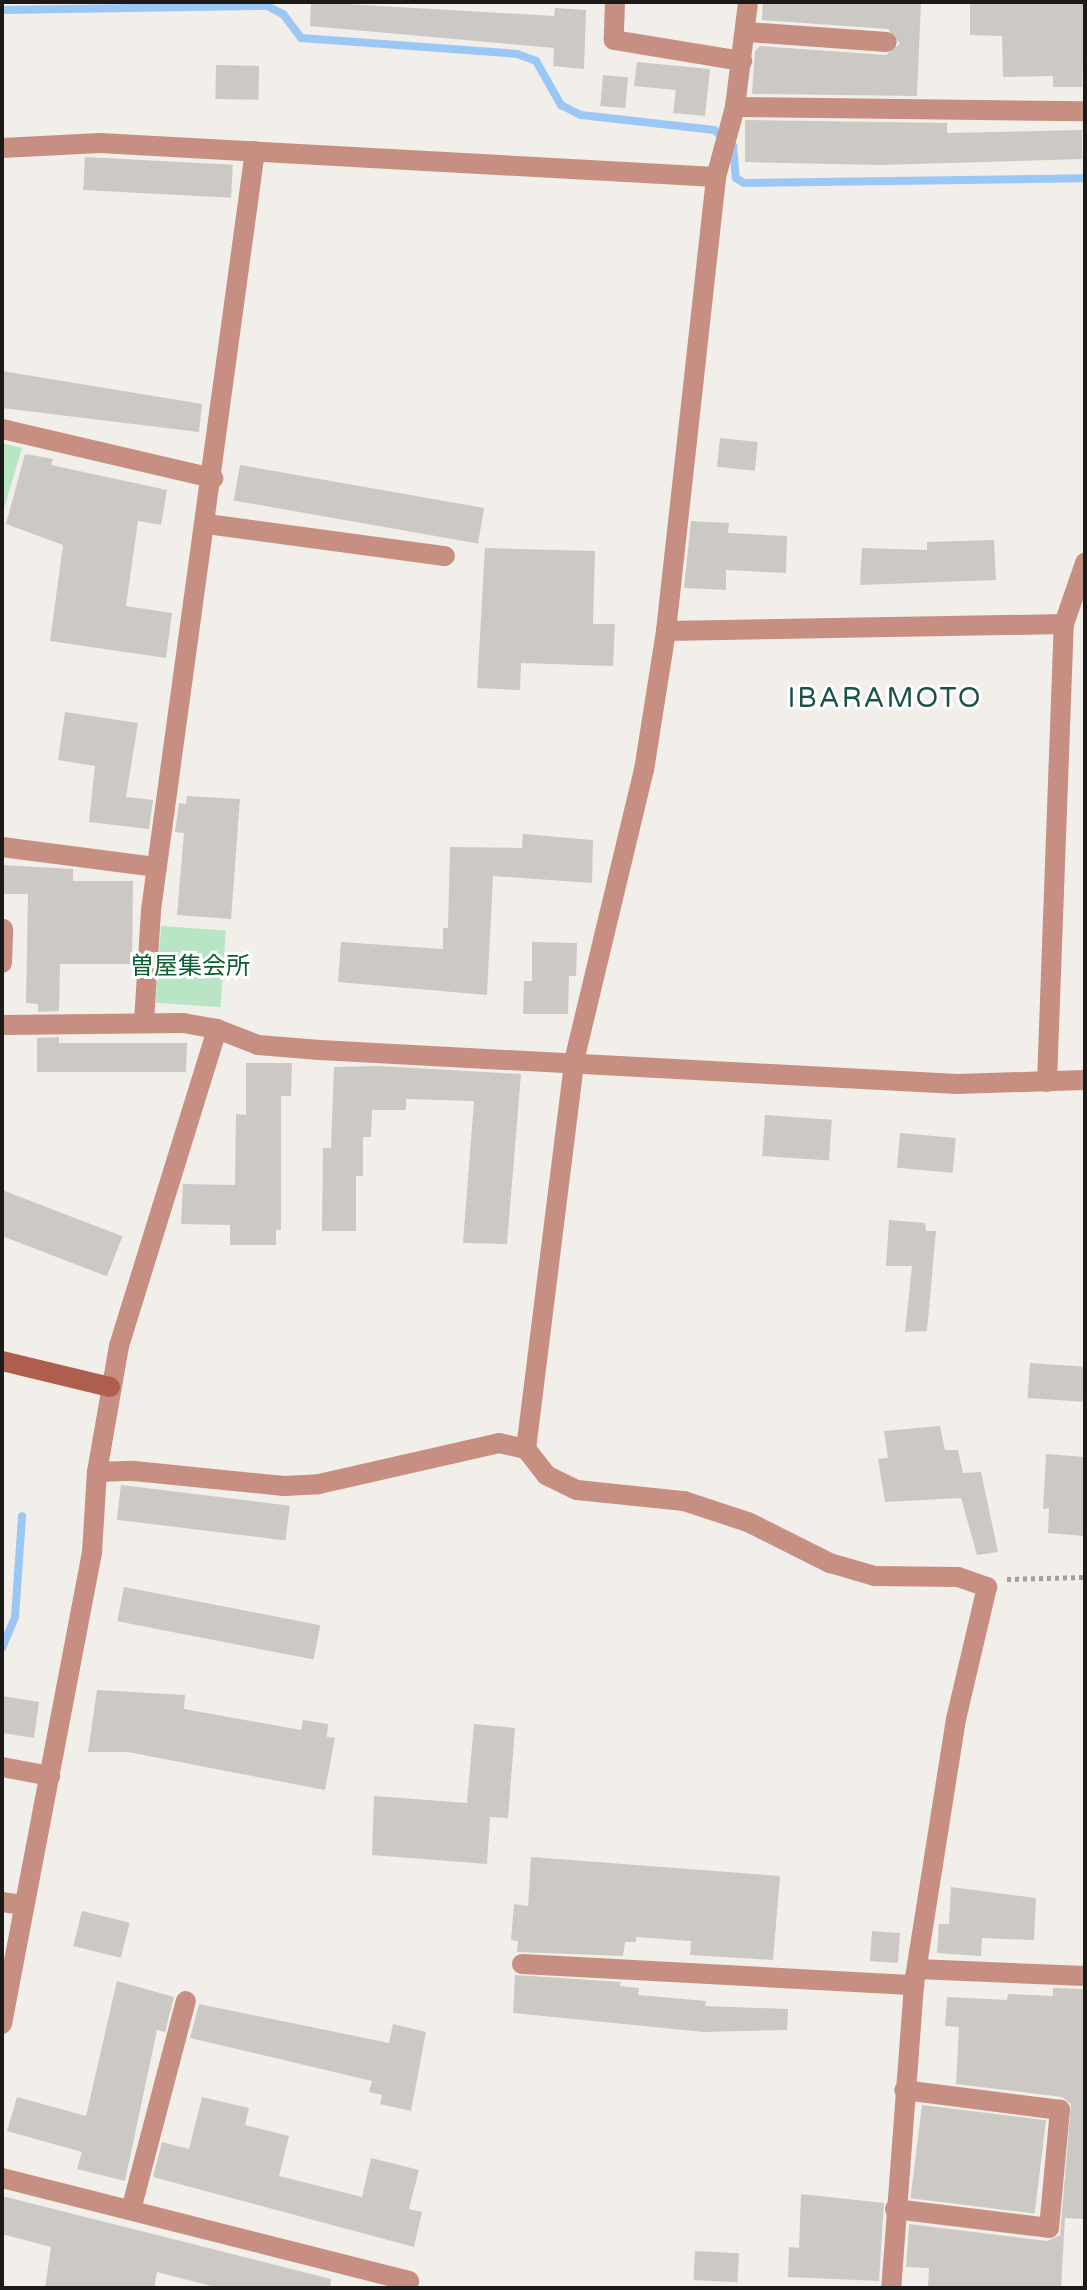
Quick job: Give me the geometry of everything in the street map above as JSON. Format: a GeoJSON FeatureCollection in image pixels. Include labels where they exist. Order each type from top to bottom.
{"type":"FeatureCollection","features":[{"type":"Feature","properties":{"kind":"street"},"geometry":{"type":"LineString","coordinates":[[615,2],[614,40],[742,61]]}},
{"type":"Feature","properties":{"kind":"street"},"geometry":{"type":"LineString","coordinates":[[526,1449],[574,1061],[644,770],[666,631],[716,177],[732,117],[747,32],[748,2]]}},
{"type":"Feature","properties":{"kind":"street"},"geometry":{"type":"LineString","coordinates":[[747,32],[887,42]]}},
{"type":"Feature","properties":{"kind":"street"},"geometry":{"type":"LineString","coordinates":[[732,117],[1085,111]]}},
{"type":"Feature","properties":{"kind":"street"},"geometry":{"type":"LineString","coordinates":[[2,148],[100,143],[716,177]]}},
{"type":"Feature","properties":{"kind":"street"},"geometry":{"type":"LineString","coordinates":[[144,1022],[157,867],[207,524],[255,151]]}},
{"type":"Feature","properties":{"kind":"street"},"geometry":{"type":"LineString","coordinates":[[2,429],[213,478]]}},
{"type":"Feature","properties":{"kind":"street"},"geometry":{"type":"LineString","coordinates":[[207,524],[445,556]]}},
{"type":"Feature","properties":{"kind":"street"},"geometry":{"type":"LineString","coordinates":[[1047,1082],[1064,624],[1085,563]]}},
{"type":"Feature","properties":{"kind":"street"},"geometry":{"type":"LineString","coordinates":[[666,631],[1064,624]]}},
{"type":"Feature","properties":{"kind":"street"},"geometry":{"type":"LineString","coordinates":[[2,847],[157,867]]}},
{"type":"Feature","properties":{"kind":"street"},"geometry":{"type":"LineString","coordinates":[[2,963],[3,929]]}},
{"type":"Feature","properties":{"kind":"street"},"geometry":{"type":"LineString","coordinates":[[2,1025],[144,1022],[217,1029],[258,1045],[957,1084],[1085,1080]]}},
{"type":"Feature","properties":{"kind":"street"},"geometry":{"type":"LineString","coordinates":[[2,2024],[92,1553],[97,1472],[110,1387],[217,1029]]}},
{"type":"Feature","properties":{"kind":"street"},"geometry":{"type":"LineString","coordinates":[[2,1361],[110,1387]]}},
{"type":"Feature","properties":{"kind":"street"},"geometry":{"type":"LineString","coordinates":[[97,1472],[134,1471],[284,1486],[319,1484],[499,1443],[526,1449],[546,1475],[577,1490],[684,1501],[748,1522],[830,1563],[875,1576],[958,1577],[987,1587],[953,1734],[915,1977],[891,2288]]}},
{"type":"Feature","properties":{"kind":"street"},"geometry":{"type":"LineString","coordinates":[[2,1767],[50,1776]]}},
{"type":"Feature","properties":{"kind":"street"},"geometry":{"type":"LineString","coordinates":[[2,1902],[24,1905]]}},
{"type":"Feature","properties":{"kind":"street"},"geometry":{"type":"LineString","coordinates":[[522,1964],[915,1977],[1085,1976]]}},
{"type":"Feature","properties":{"kind":"street"},"geometry":{"type":"LineString","coordinates":[[131,2210],[186,2001]]}},
{"type":"Feature","properties":{"kind":"street"},"geometry":{"type":"LineString","coordinates":[[895,2209],[1049,2228],[1060,2110],[904,2090]]}},
{"type":"Feature","properties":{"kind":"street"},"geometry":{"type":"LineString","coordinates":[[2,2178],[409,2281]]}},
{"type":"Feature","properties":{"kind":"path"},"geometry":{"type":"LineString","coordinates":[[987,1587],[1015,1576],[1085,1577]]}},
{"type":"Feature","properties":{"kind":"green space"},"geometry":{"type":"Polygon","coordinates":[[[2,443],[22,448],[2,515],[2,443]]]}},
{"type":"Feature","properties":{"kind":"green space","name":"曽屋集会所"},"geometry":{"type":"Polygon","coordinates":[[[161,926],[226,931],[220,1007],[156,1003],[161,926]]]}},
{"type":"Feature","properties":{"kind":"building"},"geometry":{"type":"Polygon","coordinates":[[[311,2],[554,16],[555,8],[586,10],[584,69],[553,66],[554,48],[310,26],[311,2]]]}},
{"type":"Feature","properties":{"kind":"building"},"geometry":{"type":"Polygon","coordinates":[[[763,2],[921,2],[917,96],[752,94],[755,51],[760,46],[886,55],[900,44],[888,29],[762,20],[763,2]]]}},
{"type":"Feature","properties":{"kind":"building"},"geometry":{"type":"Polygon","coordinates":[[[970,2],[1085,2],[1082,87],[1053,87],[1053,76],[1003,77],[1002,36],[970,35],[970,2]]]}},
{"type":"Feature","properties":{"kind":"building"},"geometry":{"type":"Polygon","coordinates":[[[637,62],[710,69],[705,116],[673,113],[676,90],[634,86],[637,62]]]}},
{"type":"Feature","properties":{"kind":"building"},"geometry":{"type":"Polygon","coordinates":[[[216,65],[259,66],[258,100],[215,99],[216,65]]]}},
{"type":"Feature","properties":{"kind":"building"},"geometry":{"type":"Polygon","coordinates":[[[603,75],[628,77],[625,108],[600,106],[603,75]]]}},
{"type":"Feature","properties":{"kind":"building"},"geometry":{"type":"Polygon","coordinates":[[[745,120],[947,123],[947,133],[1082,130],[1082,159],[880,165],[745,162],[745,120]]]}},
{"type":"Feature","properties":{"kind":"building"},"geometry":{"type":"Polygon","coordinates":[[[85,157],[233,165],[231,198],[83,190],[85,157]]]}},
{"type":"Feature","properties":{"kind":"building"},"geometry":{"type":"Polygon","coordinates":[[[2,371],[202,404],[199,432],[2,408],[2,371]]]}},
{"type":"Feature","properties":{"kind":"building"},"geometry":{"type":"Polygon","coordinates":[[[720,438],[758,442],[755,471],[717,467],[720,438]]]}},
{"type":"Feature","properties":{"kind":"building"},"geometry":{"type":"Polygon","coordinates":[[[25,454],[53,459],[51,465],[167,490],[161,525],[138,521],[126,606],[172,613],[166,658],[50,641],[63,545],[6,524],[25,454]]]}},
{"type":"Feature","properties":{"kind":"building"},"geometry":{"type":"Polygon","coordinates":[[[240,465],[484,508],[478,544],[234,500],[240,465]]]}},
{"type":"Feature","properties":{"kind":"building"},"geometry":{"type":"Polygon","coordinates":[[[691,521],[729,523],[728,533],[787,536],[786,573],[726,570],[726,590],[684,588],[691,521]]]}},
{"type":"Feature","properties":{"kind":"building"},"geometry":{"type":"Polygon","coordinates":[[[994,540],[996,580],[860,585],[862,548],[927,550],[927,542],[994,540]]]}},
{"type":"Feature","properties":{"kind":"building"},"geometry":{"type":"Polygon","coordinates":[[[485,548],[595,551],[593,624],[615,624],[613,666],[521,663],[520,690],[477,688],[485,548]]]}},
{"type":"Feature","properties":{"kind":"building"},"geometry":{"type":"Polygon","coordinates":[[[65,712],[138,723],[126,797],[153,800],[149,829],[89,822],[95,766],[58,760],[65,712]]]}},
{"type":"Feature","properties":{"kind":"building"},"geometry":{"type":"Polygon","coordinates":[[[187,796],[240,799],[231,919],[177,915],[184,833],[175,832],[179,803],[186,804],[187,796]]]}},
{"type":"Feature","properties":{"kind":"building"},"geometry":{"type":"Polygon","coordinates":[[[523,834],[593,840],[592,883],[493,876],[487,995],[338,982],[341,942],[443,949],[443,928],[448,928],[450,847],[522,848],[523,834]]]}},
{"type":"Feature","properties":{"kind":"building"},"geometry":{"type":"Polygon","coordinates":[[[2,865],[73,869],[73,881],[133,881],[132,964],[60,964],[59,1011],[38,1012],[38,1004],[26,1003],[28,894],[2,894],[2,865]]]}},
{"type":"Feature","properties":{"kind":"building"},"geometry":{"type":"Polygon","coordinates":[[[532,942],[577,943],[576,976],[569,976],[568,1014],[523,1014],[524,981],[532,981],[532,942]]]}},
{"type":"Feature","properties":{"kind":"building"},"geometry":{"type":"Polygon","coordinates":[[[59,1037],[59,1043],[187,1043],[186,1072],[37,1072],[37,1038],[59,1037]]]}},
{"type":"Feature","properties":{"kind":"building"},"geometry":{"type":"Polygon","coordinates":[[[246,1063],[292,1063],[291,1096],[281,1096],[281,1230],[276,1230],[276,1245],[230,1245],[230,1225],[181,1224],[183,1184],[235,1185],[236,1114],[246,1115],[246,1063]]]}},
{"type":"Feature","properties":{"kind":"building"},"geometry":{"type":"Polygon","coordinates":[[[379,1066],[521,1074],[507,1244],[463,1243],[474,1101],[406,1099],[406,1110],[372,1110],[371,1137],[363,1137],[363,1176],[356,1176],[356,1231],[322,1231],[323,1148],[331,1148],[334,1067],[379,1066]]]}},
{"type":"Feature","properties":{"kind":"building"},"geometry":{"type":"Polygon","coordinates":[[[765,1115],[832,1120],[829,1161],[762,1156],[765,1115]]]}},
{"type":"Feature","properties":{"kind":"building"},"geometry":{"type":"Polygon","coordinates":[[[900,1133],[956,1138],[953,1173],[897,1168],[900,1133]]]}},
{"type":"Feature","properties":{"kind":"building"},"geometry":{"type":"Polygon","coordinates":[[[2,1190],[122,1236],[107,1276],[2,1236],[2,1190]]]}},
{"type":"Feature","properties":{"kind":"building"},"geometry":{"type":"Polygon","coordinates":[[[889,1220],[925,1223],[926,1231],[936,1231],[927,1331],[905,1332],[912,1266],[886,1266],[889,1220]]]}},
{"type":"Feature","properties":{"kind":"building"},"geometry":{"type":"Polygon","coordinates":[[[1030,1363],[1085,1367],[1082,1402],[1028,1398],[1030,1363]]]}},
{"type":"Feature","properties":{"kind":"building"},"geometry":{"type":"Polygon","coordinates":[[[940,1426],[945,1450],[958,1450],[963,1473],[981,1472],[998,1552],[977,1555],[961,1498],[885,1502],[878,1459],[888,1458],[884,1431],[940,1426]]]}},
{"type":"Feature","properties":{"kind":"building"},"geometry":{"type":"Polygon","coordinates":[[[1046,1454],[1085,1457],[1085,1536],[1048,1533],[1049,1508],[1043,1509],[1046,1454]]]}},
{"type":"Feature","properties":{"kind":"building"},"geometry":{"type":"Polygon","coordinates":[[[121,1485],[290,1506],[285,1540],[117,1520],[121,1485]]]}},
{"type":"Feature","properties":{"kind":"building"},"geometry":{"type":"Polygon","coordinates":[[[124,1587],[320,1625],[314,1660],[117,1621],[124,1587]]]}},
{"type":"Feature","properties":{"kind":"building"},"geometry":{"type":"Polygon","coordinates":[[[97,1690],[185,1695],[184,1709],[301,1730],[303,1720],[328,1724],[327,1737],[335,1738],[325,1790],[128,1752],[88,1752],[97,1690]]]}},
{"type":"Feature","properties":{"kind":"building"},"geometry":{"type":"Polygon","coordinates":[[[2,1696],[39,1702],[34,1738],[2,1733],[2,1696]]]}},
{"type":"Feature","properties":{"kind":"building"},"geometry":{"type":"Polygon","coordinates":[[[474,1724],[515,1728],[508,1818],[490,1817],[487,1864],[372,1855],[374,1796],[467,1803],[474,1724]]]}},
{"type":"Feature","properties":{"kind":"building"},"geometry":{"type":"Polygon","coordinates":[[[531,1857],[780,1876],[773,1960],[690,1955],[691,1941],[636,1937],[636,1942],[625,1942],[623,1956],[517,1952],[518,1941],[511,1940],[514,1904],[528,1906],[531,1857]]]}},
{"type":"Feature","properties":{"kind":"building"},"geometry":{"type":"Polygon","coordinates":[[[951,1887],[1036,1898],[1034,1940],[982,1938],[981,1956],[937,1953],[939,1924],[949,1924],[951,1887]]]}},
{"type":"Feature","properties":{"kind":"building"},"geometry":{"type":"Polygon","coordinates":[[[82,1911],[130,1923],[121,1958],[73,1946],[82,1911]]]}},
{"type":"Feature","properties":{"kind":"building"},"geometry":{"type":"Polygon","coordinates":[[[872,1931],[900,1933],[898,1963],[870,1961],[872,1931]]]}},
{"type":"Feature","properties":{"kind":"building"},"geometry":{"type":"Polygon","coordinates":[[[515,1975],[621,1982],[620,1986],[639,1988],[638,1995],[706,2001],[705,2006],[788,2009],[787,2030],[704,2032],[513,2013],[515,1975]]]}},
{"type":"Feature","properties":{"kind":"building"},"geometry":{"type":"Polygon","coordinates":[[[117,1981],[174,1997],[165,2032],[157,2030],[125,2181],[77,2169],[82,2152],[7,2131],[17,2097],[86,2116],[117,1981]]]}},
{"type":"Feature","properties":{"kind":"building"},"geometry":{"type":"Polygon","coordinates":[[[1053,1988],[1085,1989],[1085,2219],[1065,2218],[1061,2288],[928,2288],[929,2268],[906,2267],[909,2224],[1047,2241],[1060,2235],[1071,2104],[1062,2097],[956,2084],[959,2027],[945,2026],[947,1997],[1007,2000],[1008,1994],[1053,1996],[1053,1988]]]}},
{"type":"Feature","properties":{"kind":"building"},"geometry":{"type":"Polygon","coordinates":[[[199,2004],[389,2043],[393,2024],[426,2032],[411,2111],[380,2104],[382,2095],[369,2092],[372,2081],[190,2038],[199,2004]]]}},
{"type":"Feature","properties":{"kind":"building"},"geometry":{"type":"Polygon","coordinates":[[[202,2097],[249,2108],[245,2125],[289,2136],[279,2176],[362,2197],[371,2158],[419,2170],[409,2209],[422,2212],[414,2247],[153,2177],[162,2142],[189,2149],[202,2097]]]}},
{"type":"Feature","properties":{"kind":"building"},"geometry":{"type":"Polygon","coordinates":[[[922,2105],[1046,2120],[1035,2214],[911,2198],[922,2105]]]}},
{"type":"Feature","properties":{"kind":"building"},"geometry":{"type":"Polygon","coordinates":[[[801,2194],[884,2203],[879,2281],[788,2277],[789,2247],[799,2248],[801,2194]]]}},
{"type":"Feature","properties":{"kind":"building"},"geometry":{"type":"Polygon","coordinates":[[[2,2196],[331,2279],[330,2288],[219,2288],[157,2272],[154,2288],[45,2288],[51,2247],[2,2234],[2,2196]]]}},
{"type":"Feature","properties":{"kind":"building"},"geometry":{"type":"Polygon","coordinates":[[[695,2251],[739,2253],[737,2282],[693,2280],[695,2251]]]}},
{"type":"Feature","properties":{"kind":"waterway"},"geometry":{"type":"LineString","coordinates":[[2,10],[267,6],[283,14],[301,38],[517,54],[536,61],[561,105],[581,115],[714,130],[733,146],[736,178],[744,183],[1085,178]]}},
{"type":"Feature","properties":{"kind":"waterway"},"geometry":{"type":"LineString","coordinates":[[2,1648],[15,1617],[22,1516]]}},
{"type":"Feature","properties":{"kind":"district","name":"IBARAMOTO"},"geometry":{"type":"Point","coordinates":[885,698]}}]}
